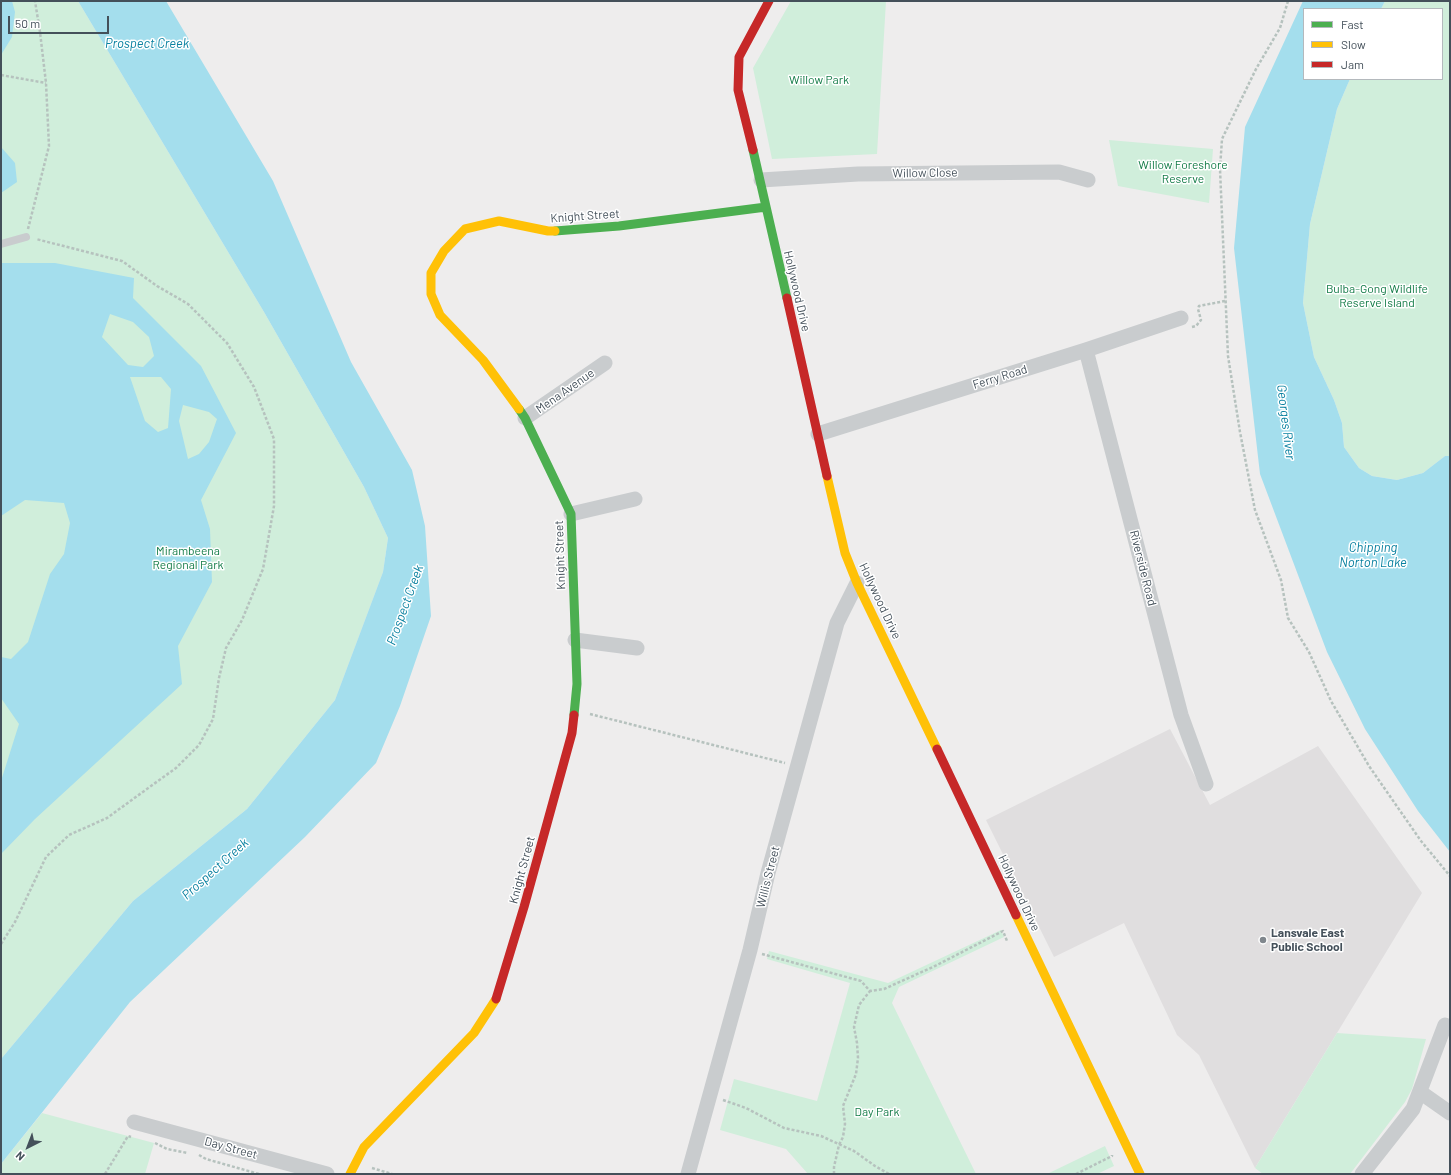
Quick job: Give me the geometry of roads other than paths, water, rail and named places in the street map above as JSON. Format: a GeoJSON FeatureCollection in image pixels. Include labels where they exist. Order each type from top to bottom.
{"type":"FeatureCollection","features":[{"type":"Feature","properties":{"kind":"street","name":"Hollywood Drive"},"geometry":{"type":"LineString","coordinates":[[768,1],[739,57],[738,90],[761,180],[845,553],[857,583],[1140,1174]]}},
{"type":"Feature","properties":{"kind":"street","name":"Willow Close"},"geometry":{"type":"LineString","coordinates":[[761,180],[858,174],[1059,172],[1088,180]]}},
{"type":"Feature","properties":{"kind":"street","name":"Knight Street"},"geometry":{"type":"LineString","coordinates":[[350,1174],[364,1147],[474,1033],[496,1000],[524,907],[570,740],[577,684],[571,514],[526,418],[483,360],[440,315],[431,294],[431,273],[444,251],[465,229],[498,221],[548,231],[611,227],[766,207]]}},
{"type":"Feature","properties":{"kind":"street","name":"Ferry Road"},"geometry":{"type":"LineString","coordinates":[[818,434],[1086,350],[1181,318]]}},
{"type":"Feature","properties":{"kind":"street","name":"Riverside Road"},"geometry":{"type":"LineString","coordinates":[[1086,350],[1181,716],[1206,784]]}},
{"type":"Feature","properties":{"kind":"street","name":"Mena Avenue"},"geometry":{"type":"LineString","coordinates":[[526,418],[605,363]]}},
{"type":"Feature","properties":{"kind":"street"},"geometry":{"type":"LineString","coordinates":[[571,514],[635,499]]}},
{"type":"Feature","properties":{"kind":"street","name":"Willis Street"},"geometry":{"type":"LineString","coordinates":[[688,1174],[750,950],[768,873],[837,623],[857,583]]}},
{"type":"Feature","properties":{"kind":"street"},"geometry":{"type":"LineString","coordinates":[[575,640],[637,648]]}},
{"type":"Feature","properties":{"kind":"street"},"geometry":{"type":"LineString","coordinates":[[1362,1174],[1413,1109],[1445,1025]]}},
{"type":"Feature","properties":{"kind":"street"},"geometry":{"type":"LineString","coordinates":[[1420,1092],[1450,1113]]}},
{"type":"Feature","properties":{"kind":"street","name":"Day Street"},"geometry":{"type":"LineString","coordinates":[[134,1122],[327,1174]]}},
{"type":"Feature","properties":{"kind":"lane"},"geometry":{"type":"LineString","coordinates":[[1,244],[26,237]]}},
{"type":"Feature","properties":{"kind":"water"},"geometry":{"type":"Polygon","coordinates":[[[1,1],[12,1],[15,12],[12,37],[1,55],[1,1]]]}},
{"type":"Feature","properties":{"kind":"water","name":"Prospect Creek"},"geometry":{"type":"Polygon","coordinates":[[[78,1],[166,1],[273,181],[351,362],[412,470],[425,526],[431,616],[400,706],[376,763],[305,837],[130,1002],[1,1164],[1,1059],[133,901],[247,809],[335,700],[383,572],[388,538],[364,487],[264,312],[78,1]]]}},
{"type":"Feature","properties":{"kind":"water","name":"Chipping Norton Lake"},"geometry":{"type":"Polygon","coordinates":[[[1303,1],[1385,1],[1382,8],[1303,8],[1303,80],[1350,80],[1337,109],[1310,224],[1303,303],[1314,357],[1334,400],[1342,423],[1344,447],[1359,468],[1372,476],[1397,480],[1423,473],[1445,456],[1450,456],[1450,852],[1418,811],[1365,729],[1327,652],[1260,474],[1234,248],[1245,127],[1303,1]]]}},
{"type":"Feature","properties":{"kind":"water"},"geometry":{"type":"Polygon","coordinates":[[[1,147],[15,163],[17,182],[1,193],[1,147]]]}},
{"type":"Feature","properties":{"kind":"water"},"geometry":{"type":"Polygon","coordinates":[[[1,263],[55,263],[134,278],[133,298],[201,366],[236,433],[201,500],[210,529],[212,582],[178,646],[182,684],[35,819],[1,854],[1,781],[19,724],[1,698],[1,657],[11,659],[28,642],[50,574],[64,554],[70,523],[64,503],[25,500],[1,516],[1,263]],[[110,314],[102,337],[128,365],[143,367],[154,356],[149,337],[133,322],[110,314]],[[130,377],[145,421],[158,432],[168,428],[171,389],[161,377],[130,377]],[[183,405],[179,421],[188,459],[199,454],[209,442],[217,419],[209,412],[183,405]]]}},
{"type":"Feature","properties":{"kind":"place","name":"Lansvale East Public School"},"geometry":{"type":"Point","coordinates":[1263,940]}},
{"type":"Feature","properties":{"kind":"park label","name":"Willow Park"},"geometry":{"type":"Point","coordinates":[819,80]}},
{"type":"Feature","properties":{"kind":"park label","name":"Willow Foreshore Reserve"},"geometry":{"type":"Point","coordinates":[1183,172]}},
{"type":"Feature","properties":{"kind":"park label","name":"Bulba-Gong Wildlife Reserve Island"},"geometry":{"type":"Point","coordinates":[1377,296]}},
{"type":"Feature","properties":{"kind":"park label","name":"Mirambeena Regional Park"},"geometry":{"type":"Point","coordinates":[188,558]}},
{"type":"Feature","properties":{"kind":"park label","name":"Day Park"},"geometry":{"type":"Point","coordinates":[877,1112]}},
{"type":"Feature","properties":{"kind":"water label","name":"Georges River"},"geometry":{"type":"Point","coordinates":[1286,422]}}]}
